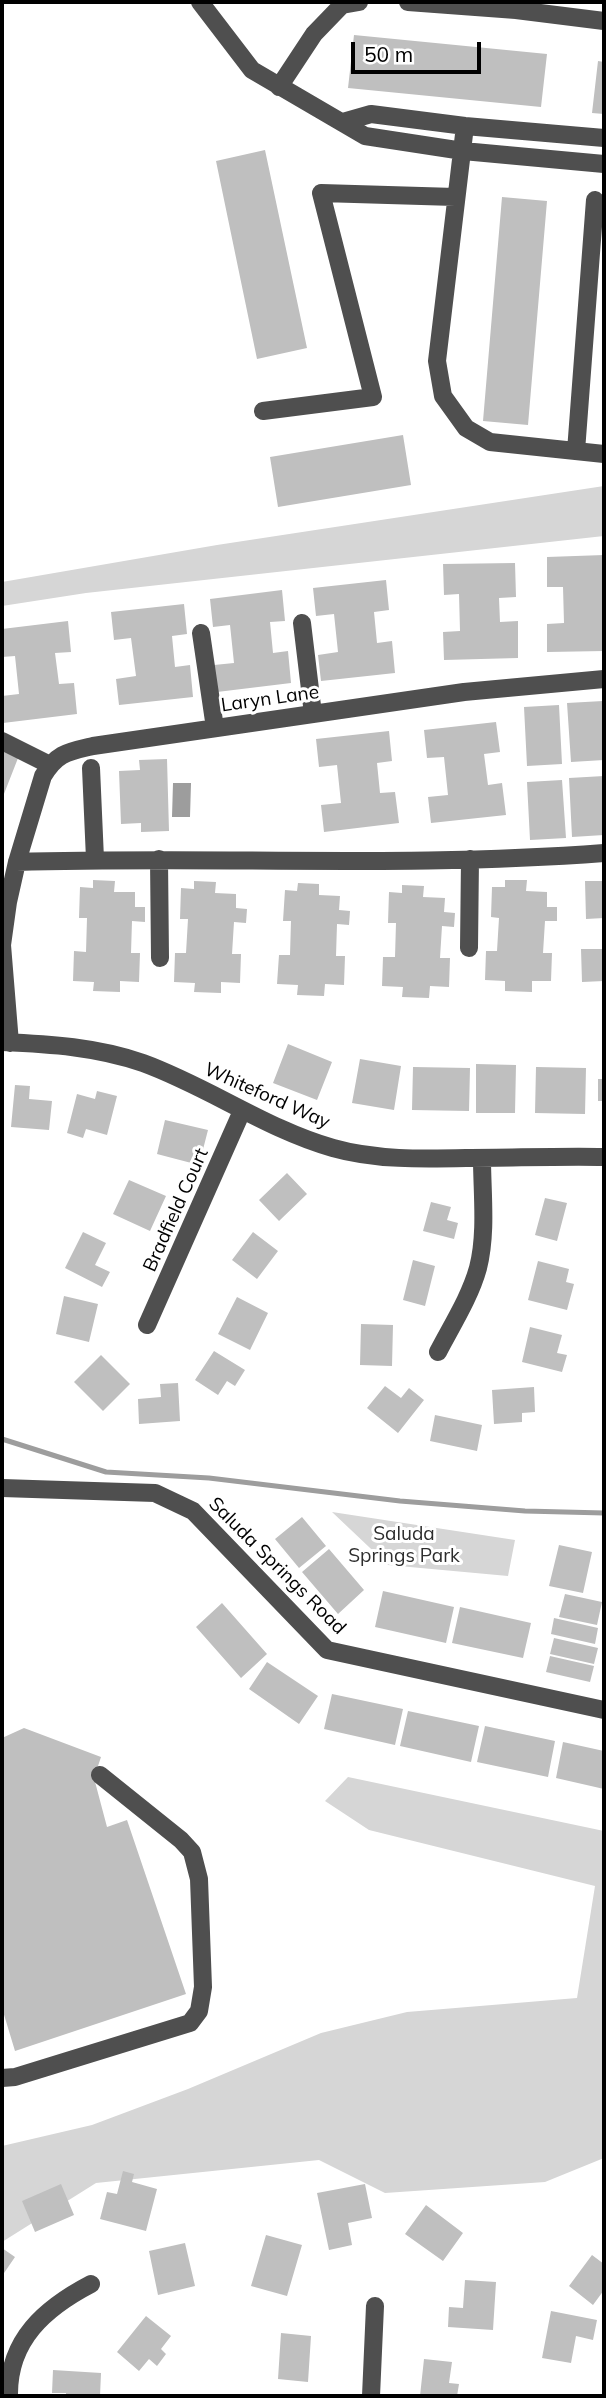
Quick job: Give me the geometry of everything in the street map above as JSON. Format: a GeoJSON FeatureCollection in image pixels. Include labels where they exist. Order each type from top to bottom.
{"type":"FeatureCollection","features":[{"type":"Feature","properties":{"kind":"street"},"geometry":{"type":"LineString","coordinates":[[200,2],[252,70],[365,136],[463,151],[604,164]]}},
{"type":"Feature","properties":{"kind":"street"},"geometry":{"type":"LineString","coordinates":[[279,87],[314,34],[341,5],[359,2]]}},
{"type":"Feature","properties":{"kind":"street"},"geometry":{"type":"LineString","coordinates":[[408,2],[516,10],[604,21]]}},
{"type":"Feature","properties":{"kind":"street"},"geometry":{"type":"LineString","coordinates":[[343,122],[371,114],[465,126],[604,138]]}},
{"type":"Feature","properties":{"kind":"street"},"geometry":{"type":"LineString","coordinates":[[465,126],[437,361],[443,396],[466,428],[490,443],[604,454]]}},
{"type":"Feature","properties":{"kind":"street"},"geometry":{"type":"LineString","coordinates":[[263,411],[373,397],[321,193],[455,197]]}},
{"type":"Feature","properties":{"kind":"street"},"geometry":{"type":"LineString","coordinates":[[576,451],[595,200]]}},
{"type":"Feature","properties":{"kind":"street"},"geometry":{"type":"LineString","coordinates":[[302,623],[313,714]]}},
{"type":"Feature","properties":{"kind":"street"},"geometry":{"type":"LineString","coordinates":[[201,633],[215,728]]}},
{"type":"Feature","properties":{"kind":"street","name":"Laryn Lane"},"geometry":{"type":"LineString","coordinates":[[50,765],[53,759],[93,746],[464,692],[604,679]]}},
{"type":"Feature","properties":{"kind":"street"},"geometry":{"type":"LineString","coordinates":[[2,741],[50,765],[43,776],[8,902],[2,945],[6,1043]]}},
{"type":"Feature","properties":{"kind":"street"},"geometry":{"type":"LineString","coordinates":[[91,768],[95,859]]}},
{"type":"Feature","properties":{"kind":"street"},"geometry":{"type":"LineString","coordinates":[[18,862],[95,859],[531,859],[604,853]]}},
{"type":"Feature","properties":{"kind":"street"},"geometry":{"type":"LineString","coordinates":[[159,859],[160,958]]}},
{"type":"Feature","properties":{"kind":"street"},"geometry":{"type":"LineString","coordinates":[[469,947],[470,859]]}},
{"type":"Feature","properties":{"kind":"street","name":"Whiteford Way"},"geometry":{"type":"LineString","coordinates":[[6,1043],[58,1044],[125,1057],[169,1074],[290,1133],[334,1148],[402,1157],[604,1157]]}},
{"type":"Feature","properties":{"kind":"street","name":"Bradfield Court"},"geometry":{"type":"LineString","coordinates":[[148,1325],[242,1111]]}},
{"type":"Feature","properties":{"kind":"street"},"geometry":{"type":"LineString","coordinates":[[438,1352],[473,1282],[478,1265],[482,1244],[482,1158]]}},
{"type":"Feature","properties":{"kind":"street","name":"Saluda Springs Road"},"geometry":{"type":"LineString","coordinates":[[2,1488],[155,1493],[193,1511],[327,1650],[604,1710]]}},
{"type":"Feature","properties":{"kind":"street"},"geometry":{"type":"LineString","coordinates":[[2,2078],[15,2077],[190,2023],[199,2011],[203,1987],[199,1879],[192,1852],[181,1840],[100,1775]]}},
{"type":"Feature","properties":{"kind":"street"},"geometry":{"type":"LineString","coordinates":[[9,2396],[8,2384],[14,2362],[26,2335],[49,2309],[91,2284]]}},
{"type":"Feature","properties":{"kind":"street"},"geometry":{"type":"LineString","coordinates":[[371,2396],[375,2306]]}},
{"type":"Feature","properties":{"kind":"green space"},"geometry":{"type":"Polygon","coordinates":[[[604,486],[604,536],[86,593],[2,606],[2,582],[217,545],[604,486]]]}},
{"type":"Feature","properties":{"kind":"green space","name":"Saluda Springs Park"},"geometry":{"type":"Polygon","coordinates":[[[332,1512],[515,1540],[508,1576],[388,1565],[332,1512]]]}},
{"type":"Feature","properties":{"kind":"green space"},"geometry":{"type":"Polygon","coordinates":[[[348,1777],[604,1831],[604,2158],[545,2182],[385,2193],[319,2160],[96,2183],[2,2242],[2,2146],[92,2125],[188,2089],[321,2033],[407,2012],[577,1998],[595,1886],[369,1830],[325,1801],[348,1777]]]}},
{"type":"Feature","properties":{"kind":"shaded area"},"geometry":{"type":"Polygon","coordinates":[[[173,783],[191,783],[190,817],[172,817],[173,783]]]}},
{"type":"Feature","properties":{"kind":"building"},"geometry":{"type":"Polygon","coordinates":[[[354,35],[547,54],[541,107],[348,88],[354,35]]]}},
{"type":"Feature","properties":{"kind":"building"},"geometry":{"type":"Polygon","coordinates":[[[598,61],[604,62],[604,114],[592,113],[598,61]]]}},
{"type":"Feature","properties":{"kind":"building"},"geometry":{"type":"Polygon","coordinates":[[[265,150],[307,348],[257,359],[216,161],[265,150]]]}},
{"type":"Feature","properties":{"kind":"building"},"geometry":{"type":"Polygon","coordinates":[[[502,197],[547,201],[528,425],[483,421],[502,197]]]}},
{"type":"Feature","properties":{"kind":"building"},"geometry":{"type":"Polygon","coordinates":[[[403,435],[411,485],[278,507],[270,457],[403,435]]]}},
{"type":"Feature","properties":{"kind":"building"},"geometry":{"type":"Polygon","coordinates":[[[604,555],[604,651],[547,652],[547,624],[564,623],[563,587],[547,587],[547,557],[604,555]]]}},
{"type":"Feature","properties":{"kind":"building"},"geometry":{"type":"Polygon","coordinates":[[[515,563],[516,597],[499,598],[500,622],[518,621],[518,658],[444,660],[443,632],[460,631],[459,594],[444,595],[443,564],[515,563]]]}},
{"type":"Feature","properties":{"kind":"building"},"geometry":{"type":"Polygon","coordinates":[[[386,580],[389,610],[374,612],[377,643],[392,641],[395,673],[321,681],[318,655],[338,652],[334,614],[316,616],[313,588],[386,580]]]}},
{"type":"Feature","properties":{"kind":"building"},"geometry":{"type":"Polygon","coordinates":[[[282,590],[285,621],[270,622],[273,653],[288,651],[291,683],[217,692],[214,665],[234,663],[230,625],[213,627],[210,599],[282,590]]]}},
{"type":"Feature","properties":{"kind":"building"},"geometry":{"type":"Polygon","coordinates":[[[184,604],[187,634],[172,636],[175,667],[190,665],[193,697],[119,705],[116,679],[136,676],[131,638],[114,640],[111,612],[184,604]]]}},
{"type":"Feature","properties":{"kind":"building"},"geometry":{"type":"Polygon","coordinates":[[[68,621],[71,652],[55,653],[59,684],[74,683],[77,714],[3,723],[2,696],[19,694],[15,656],[2,657],[2,629],[68,621]]]}},
{"type":"Feature","properties":{"kind":"building"},"geometry":{"type":"Polygon","coordinates":[[[603,701],[604,760],[571,762],[567,703],[603,701]]]}},
{"type":"Feature","properties":{"kind":"building"},"geometry":{"type":"Polygon","coordinates":[[[559,705],[562,764],[527,766],[524,707],[559,705]]]}},
{"type":"Feature","properties":{"kind":"building"},"geometry":{"type":"Polygon","coordinates":[[[496,722],[500,752],[484,754],[488,785],[502,783],[506,815],[431,823],[428,797],[448,795],[444,757],[427,758],[424,730],[496,722]]]}},
{"type":"Feature","properties":{"kind":"building"},"geometry":{"type":"Polygon","coordinates":[[[389,731],[392,761],[377,763],[380,793],[395,792],[399,823],[324,832],[321,805],[341,803],[337,765],[319,767],[316,739],[389,731]]]}},
{"type":"Feature","properties":{"kind":"building"},"geometry":{"type":"Polygon","coordinates":[[[2,746],[20,753],[2,799],[2,746]]]}},
{"type":"Feature","properties":{"kind":"building"},"geometry":{"type":"Polygon","coordinates":[[[167,759],[169,831],[141,832],[141,823],[121,824],[119,771],[140,770],[139,760],[167,759]]]}},
{"type":"Feature","properties":{"kind":"building"},"geometry":{"type":"Polygon","coordinates":[[[604,776],[604,835],[572,837],[569,778],[604,776]]]}},
{"type":"Feature","properties":{"kind":"building"},"geometry":{"type":"Polygon","coordinates":[[[562,780],[566,838],[530,840],[527,782],[562,780]]]}},
{"type":"Feature","properties":{"kind":"building"},"geometry":{"type":"Polygon","coordinates":[[[93,880],[115,881],[114,892],[135,892],[135,907],[145,907],[145,922],[132,921],[131,953],[140,953],[139,982],[120,981],[120,992],[93,991],[94,982],[73,981],[74,951],[86,952],[87,918],[79,918],[80,887],[93,888],[93,880]]]}},
{"type":"Feature","properties":{"kind":"building"},"geometry":{"type":"Polygon","coordinates":[[[505,880],[527,880],[526,891],[547,892],[547,907],[557,907],[557,921],[545,921],[543,953],[552,953],[551,981],[532,981],[532,992],[505,991],[505,981],[485,980],[486,951],[497,951],[499,918],[491,917],[492,887],[505,887],[505,880]]]}},
{"type":"Feature","properties":{"kind":"building"},"geometry":{"type":"Polygon","coordinates":[[[194,881],[216,882],[215,893],[236,894],[236,908],[247,909],[246,923],[234,922],[232,954],[241,954],[240,983],[221,982],[221,993],[194,992],[195,983],[174,982],[175,953],[186,953],[188,919],[180,919],[181,888],[194,889],[194,881]]]}},
{"type":"Feature","properties":{"kind":"building"},"geometry":{"type":"Polygon","coordinates":[[[585,881],[604,881],[604,918],[586,919],[585,881]]]}},
{"type":"Feature","properties":{"kind":"building"},"geometry":{"type":"Polygon","coordinates":[[[298,883],[319,884],[319,895],[340,896],[339,910],[350,911],[349,925],[337,924],[336,956],[345,956],[344,985],[325,984],[324,996],[297,995],[298,985],[277,984],[279,955],[290,955],[291,921],[283,921],[285,890],[297,891],[298,883]]]}},
{"type":"Feature","properties":{"kind":"building"},"geometry":{"type":"Polygon","coordinates":[[[402,885],[424,886],[423,897],[445,898],[444,912],[455,913],[454,927],[442,926],[440,958],[450,958],[449,987],[430,986],[429,998],[402,997],[403,987],[382,986],[383,957],[395,957],[396,923],[388,923],[389,892],[402,893],[402,885]]]}},
{"type":"Feature","properties":{"kind":"building"},"geometry":{"type":"Polygon","coordinates":[[[581,949],[604,949],[604,981],[582,982],[581,949]]]}},
{"type":"Feature","properties":{"kind":"building"},"geometry":{"type":"Polygon","coordinates":[[[288,1044],[332,1062],[317,1100],[273,1083],[288,1044]]]}},
{"type":"Feature","properties":{"kind":"building"},"geometry":{"type":"Polygon","coordinates":[[[360,1059],[401,1066],[394,1110],[352,1103],[360,1059]]]}},
{"type":"Feature","properties":{"kind":"building"},"geometry":{"type":"Polygon","coordinates":[[[476,1064],[516,1065],[515,1113],[476,1113],[476,1064]]]}},
{"type":"Feature","properties":{"kind":"building"},"geometry":{"type":"Polygon","coordinates":[[[413,1067],[470,1068],[469,1111],[412,1110],[413,1067]]]}},
{"type":"Feature","properties":{"kind":"building"},"geometry":{"type":"Polygon","coordinates":[[[536,1067],[586,1068],[585,1114],[535,1113],[536,1067]]]}},
{"type":"Feature","properties":{"kind":"building"},"geometry":{"type":"Polygon","coordinates":[[[598,1079],[604,1079],[604,1101],[598,1101],[598,1079]]]}},
{"type":"Feature","properties":{"kind":"building"},"geometry":{"type":"Polygon","coordinates":[[[15,1085],[30,1086],[29,1099],[52,1101],[49,1130],[11,1127],[15,1085]]]}},
{"type":"Feature","properties":{"kind":"building"},"geometry":{"type":"Polygon","coordinates":[[[97,1091],[117,1096],[107,1135],[86,1129],[83,1138],[67,1133],[77,1094],[95,1099],[97,1091]]]}},
{"type":"Feature","properties":{"kind":"building"},"geometry":{"type":"Polygon","coordinates":[[[165,1120],[208,1130],[199,1165],[157,1154],[165,1120]]]}},
{"type":"Feature","properties":{"kind":"building"},"geometry":{"type":"Polygon","coordinates":[[[287,1173],[307,1194],[279,1221],[259,1200],[287,1173]]]}},
{"type":"Feature","properties":{"kind":"building"},"geometry":{"type":"Polygon","coordinates":[[[129,1180],[166,1196],[150,1231],[113,1214],[129,1180]]]}},
{"type":"Feature","properties":{"kind":"building"},"geometry":{"type":"Polygon","coordinates":[[[545,1198],[567,1203],[557,1241],[535,1235],[545,1198]]]}},
{"type":"Feature","properties":{"kind":"building"},"geometry":{"type":"Polygon","coordinates":[[[431,1202],[451,1207],[447,1220],[458,1223],[454,1239],[423,1231],[431,1202]]]}},
{"type":"Feature","properties":{"kind":"building"},"geometry":{"type":"Polygon","coordinates":[[[83,1232],[106,1243],[95,1265],[110,1272],[102,1287],[65,1268],[83,1232]]]}},
{"type":"Feature","properties":{"kind":"building"},"geometry":{"type":"Polygon","coordinates":[[[253,1232],[278,1251],[257,1279],[232,1260],[253,1232]]]}},
{"type":"Feature","properties":{"kind":"building"},"geometry":{"type":"Polygon","coordinates":[[[413,1260],[435,1266],[425,1306],[403,1300],[413,1260]]]}},
{"type":"Feature","properties":{"kind":"building"},"geometry":{"type":"Polygon","coordinates":[[[538,1261],[569,1269],[566,1282],[574,1284],[567,1310],[528,1300],[538,1261]]]}},
{"type":"Feature","properties":{"kind":"building"},"geometry":{"type":"Polygon","coordinates":[[[64,1296],[98,1304],[89,1342],[56,1334],[64,1296]]]}},
{"type":"Feature","properties":{"kind":"building"},"geometry":{"type":"Polygon","coordinates":[[[237,1297],[268,1313],[250,1350],[218,1334],[237,1297]]]}},
{"type":"Feature","properties":{"kind":"building"},"geometry":{"type":"Polygon","coordinates":[[[361,1324],[393,1325],[392,1366],[360,1365],[361,1324]]]}},
{"type":"Feature","properties":{"kind":"building"},"geometry":{"type":"Polygon","coordinates":[[[530,1327],[562,1335],[557,1353],[567,1355],[562,1372],[522,1362],[530,1327]]]}},
{"type":"Feature","properties":{"kind":"building"},"geometry":{"type":"Polygon","coordinates":[[[214,1351],[245,1370],[235,1386],[227,1381],[218,1395],[195,1380],[214,1351]]]}},
{"type":"Feature","properties":{"kind":"building"},"geometry":{"type":"Polygon","coordinates":[[[101,1355],[130,1384],[103,1411],[74,1382],[101,1355]]]}},
{"type":"Feature","properties":{"kind":"building"},"geometry":{"type":"Polygon","coordinates":[[[178,1383],[180,1421],[139,1424],[138,1399],[161,1397],[160,1384],[178,1383]]]}},
{"type":"Feature","properties":{"kind":"building"},"geometry":{"type":"Polygon","coordinates":[[[385,1386],[401,1398],[409,1388],[424,1400],[398,1433],[367,1408],[385,1386]]]}},
{"type":"Feature","properties":{"kind":"building"},"geometry":{"type":"Polygon","coordinates":[[[534,1387],[535,1412],[522,1413],[522,1422],[494,1424],[492,1390],[534,1387]]]}},
{"type":"Feature","properties":{"kind":"building"},"geometry":{"type":"Polygon","coordinates":[[[435,1415],[482,1425],[477,1451],[430,1441],[435,1415]]]}},
{"type":"Feature","properties":{"kind":"building"},"geometry":{"type":"Polygon","coordinates":[[[302,1517],[326,1546],[299,1568],[275,1539],[302,1517]]]}},
{"type":"Feature","properties":{"kind":"building"},"geometry":{"type":"Polygon","coordinates":[[[559,1545],[592,1552],[583,1593],[549,1586],[559,1545]]]}},
{"type":"Feature","properties":{"kind":"building"},"geometry":{"type":"Polygon","coordinates":[[[329,1549],[364,1590],[338,1614],[302,1572],[329,1549]]]}},
{"type":"Feature","properties":{"kind":"building"},"geometry":{"type":"Polygon","coordinates":[[[383,1591],[454,1607],[446,1643],[375,1627],[383,1591]]]}},
{"type":"Feature","properties":{"kind":"building"},"geometry":{"type":"Polygon","coordinates":[[[565,1594],[602,1602],[597,1625],[559,1617],[565,1594]]]}},
{"type":"Feature","properties":{"kind":"building"},"geometry":{"type":"Polygon","coordinates":[[[222,1603],[267,1654],[241,1678],[196,1627],[222,1603]]]}},
{"type":"Feature","properties":{"kind":"building"},"geometry":{"type":"Polygon","coordinates":[[[460,1607],[531,1623],[523,1658],[452,1643],[460,1607]]]}},
{"type":"Feature","properties":{"kind":"building"},"geometry":{"type":"Polygon","coordinates":[[[554,1618],[598,1628],[595,1644],[551,1634],[554,1618]]]}},
{"type":"Feature","properties":{"kind":"building"},"geometry":{"type":"Polygon","coordinates":[[[554,1638],[598,1648],[594,1664],[550,1654],[554,1638]]]}},
{"type":"Feature","properties":{"kind":"building"},"geometry":{"type":"Polygon","coordinates":[[[550,1656],[594,1666],[590,1682],[546,1672],[550,1656]]]}},
{"type":"Feature","properties":{"kind":"building"},"geometry":{"type":"Polygon","coordinates":[[[267,1662],[318,1696],[299,1724],[249,1689],[267,1662]]]}},
{"type":"Feature","properties":{"kind":"building"},"geometry":{"type":"Polygon","coordinates":[[[332,1694],[403,1709],[395,1745],[324,1729],[332,1694]]]}},
{"type":"Feature","properties":{"kind":"building"},"geometry":{"type":"Polygon","coordinates":[[[408,1711],[479,1726],[471,1762],[400,1746],[408,1711]]]}},
{"type":"Feature","properties":{"kind":"building"},"geometry":{"type":"Polygon","coordinates":[[[485,1726],[555,1741],[548,1777],[477,1762],[485,1726]]]}},
{"type":"Feature","properties":{"kind":"building"},"geometry":{"type":"Polygon","coordinates":[[[24,1728],[101,1757],[94,1778],[107,1827],[127,1820],[186,1994],[15,2051],[2,2008],[2,1738],[24,1728]]]}},
{"type":"Feature","properties":{"kind":"building"},"geometry":{"type":"Polygon","coordinates":[[[563,1742],[604,1751],[604,1789],[556,1778],[563,1742]]]}},
{"type":"Feature","properties":{"kind":"building"},"geometry":{"type":"Polygon","coordinates":[[[123,2171],[134,2174],[132,2182],[157,2189],[146,2231],[100,2219],[107,2192],[117,2194],[123,2171]]]}},
{"type":"Feature","properties":{"kind":"building"},"geometry":{"type":"Polygon","coordinates":[[[61,2184],[74,2215],[35,2232],[22,2201],[61,2184]]]}},
{"type":"Feature","properties":{"kind":"building"},"geometry":{"type":"Polygon","coordinates":[[[365,2184],[372,2218],[348,2223],[352,2245],[329,2250],[317,2193],[365,2184]]]}},
{"type":"Feature","properties":{"kind":"building"},"geometry":{"type":"Polygon","coordinates":[[[426,2205],[463,2233],[443,2261],[405,2234],[426,2205]]]}},
{"type":"Feature","properties":{"kind":"building"},"geometry":{"type":"Polygon","coordinates":[[[266,2235],[302,2245],[287,2296],[251,2286],[266,2235]]]}},
{"type":"Feature","properties":{"kind":"building"},"geometry":{"type":"Polygon","coordinates":[[[185,2243],[195,2286],[158,2295],[149,2251],[185,2243]]]}},
{"type":"Feature","properties":{"kind":"building"},"geometry":{"type":"Polygon","coordinates":[[[2,2248],[15,2257],[2,2276],[2,2248]]]}},
{"type":"Feature","properties":{"kind":"building"},"geometry":{"type":"Polygon","coordinates":[[[592,2255],[604,2264],[604,2290],[593,2305],[569,2286],[592,2255]]]}},
{"type":"Feature","properties":{"kind":"building"},"geometry":{"type":"Polygon","coordinates":[[[465,2280],[496,2282],[493,2330],[448,2327],[449,2307],[463,2308],[465,2280]]]}},
{"type":"Feature","properties":{"kind":"building"},"geometry":{"type":"Polygon","coordinates":[[[551,2311],[597,2320],[593,2340],[576,2336],[571,2363],[542,2358],[551,2311]]]}},
{"type":"Feature","properties":{"kind":"building"},"geometry":{"type":"Polygon","coordinates":[[[146,2316],[171,2336],[161,2349],[166,2354],[157,2366],[149,2359],[139,2371],[117,2352],[146,2316]]]}},
{"type":"Feature","properties":{"kind":"building"},"geometry":{"type":"Polygon","coordinates":[[[281,2333],[311,2336],[308,2382],[278,2379],[281,2333]]]}},
{"type":"Feature","properties":{"kind":"building"},"geometry":{"type":"Polygon","coordinates":[[[424,2359],[452,2362],[449,2383],[459,2384],[457,2396],[420,2396],[424,2359]]]}},
{"type":"Feature","properties":{"kind":"building"},"geometry":{"type":"Polygon","coordinates":[[[53,2370],[101,2373],[100,2396],[66,2396],[66,2393],[52,2393],[53,2370]]]}},
{"type":"Feature","properties":{"kind":"waterway"},"geometry":{"type":"LineString","coordinates":[[2,1439],[106,1472],[209,1478],[400,1501],[525,1511],[604,1513]]}}]}
